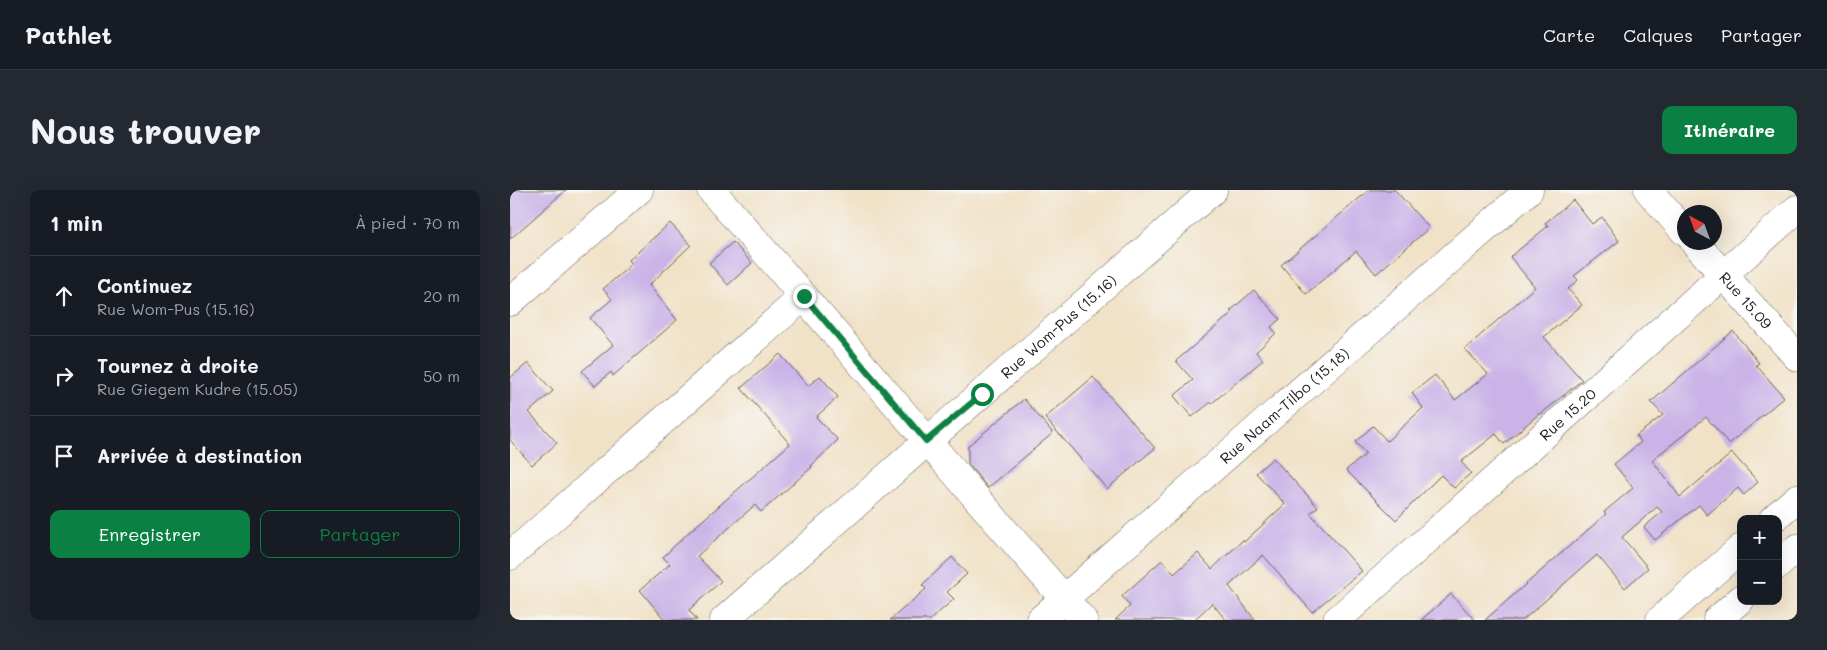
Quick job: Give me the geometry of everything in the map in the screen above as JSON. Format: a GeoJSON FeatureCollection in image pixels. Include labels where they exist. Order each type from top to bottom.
{"type":"FeatureCollection","features":[{"type":"Feature","properties":{"kind":"street"},"geometry":{"type":"LineString","coordinates":[[510,302],[639,190]]}},
{"type":"Feature","properties":{"kind":"street"},"geometry":{"type":"LineString","coordinates":[[711,190],[804,296],[926,441],[1083,620]]}},
{"type":"Feature","properties":{"kind":"street","name":"Rue Wom-Pus (15.16)"},"geometry":{"type":"LineString","coordinates":[[724,620],[1213,190]]}},
{"type":"Feature","properties":{"kind":"street","name":"Rue Naam-Tilbo (15.18)"},"geometry":{"type":"LineString","coordinates":[[1040,620],[1529,190]]}},
{"type":"Feature","properties":{"kind":"street"},"geometry":{"type":"LineString","coordinates":[[1648,190],[1677,223]]}},
{"type":"Feature","properties":{"kind":"street","name":"Rue 15.20"},"geometry":{"type":"LineString","coordinates":[[1337,620],[1797,209]]}},
{"type":"Feature","properties":{"kind":"street","name":"Rue 15.09"},"geometry":{"type":"LineString","coordinates":[[1701,250],[1797,357]]}},
{"type":"Feature","properties":{"kind":"street"},"geometry":{"type":"LineString","coordinates":[[510,556],[804,296]]}},
{"type":"Feature","properties":{"kind":"street"},"geometry":{"type":"LineString","coordinates":[[1778,515],[1797,498]]}},
{"type":"Feature","properties":{"kind":"street"},"geometry":{"type":"LineString","coordinates":[[1782,561],[1797,548]]}},
{"type":"Feature","properties":{"kind":"street"},"geometry":{"type":"LineString","coordinates":[[1660,620],[1737,552]]}},
{"type":"Feature","properties":{"kind":"street"},"geometry":{"type":"LineString","coordinates":[[1717,620],[1737,602]]}},
{"type":"Feature","properties":{"kind":"building"},"geometry":{"type":"Polygon","coordinates":[[[510,190],[566,190],[510,239],[510,190]]]}},
{"type":"Feature","properties":{"kind":"building"},"geometry":{"type":"Polygon","coordinates":[[[1369,190],[1395,190],[1429,228],[1376,274],[1356,251],[1306,294],[1281,265],[1369,190]]]}},
{"type":"Feature","properties":{"kind":"building"},"geometry":{"type":"Polygon","coordinates":[[[1573,200],[1592,224],[1602,217],[1619,241],[1574,276],[1578,280],[1568,289],[1582,305],[1544,337],[1582,380],[1504,444],[1496,434],[1461,462],[1471,473],[1454,488],[1441,475],[1396,520],[1346,470],[1366,454],[1355,442],[1373,426],[1387,441],[1423,408],[1412,393],[1435,375],[1455,400],[1488,374],[1465,349],[1535,287],[1510,257],[1548,226],[1545,223],[1573,200]]]}},
{"type":"Feature","properties":{"kind":"building"},"geometry":{"type":"Polygon","coordinates":[[[670,223],[691,245],[649,285],[677,320],[613,376],[611,372],[595,386],[582,371],[613,345],[590,318],[612,299],[603,289],[632,264],[629,260],[670,223]]]}},
{"type":"Feature","properties":{"kind":"building"},"geometry":{"type":"Polygon","coordinates":[[[733,242],[752,263],[728,285],[709,263],[733,242]]]}},
{"type":"Feature","properties":{"kind":"building"},"geometry":{"type":"Polygon","coordinates":[[[1254,290],[1280,319],[1271,327],[1276,333],[1256,352],[1263,360],[1212,403],[1192,417],[1174,396],[1193,380],[1176,361],[1232,313],[1230,311],[1254,290]]]}},
{"type":"Feature","properties":{"kind":"building"},"geometry":{"type":"Polygon","coordinates":[[[1733,331],[1759,363],[1756,365],[1784,397],[1729,444],[1706,417],[1652,460],[1680,497],[1732,453],[1758,482],[1744,495],[1738,488],[1707,515],[1699,505],[1655,540],[1644,527],[1662,512],[1657,507],[1622,537],[1648,568],[1625,588],[1597,555],[1523,620],[1485,620],[1633,488],[1614,464],[1641,442],[1636,436],[1663,415],[1651,402],[1733,331]]]}},
{"type":"Feature","properties":{"kind":"building"},"geometry":{"type":"Polygon","coordinates":[[[780,354],[808,386],[820,376],[838,397],[816,417],[838,440],[812,467],[761,512],[755,505],[697,556],[721,581],[689,610],[697,620],[665,620],[640,590],[670,564],[663,557],[790,444],[741,388],[780,354]]]}},
{"type":"Feature","properties":{"kind":"building"},"geometry":{"type":"Polygon","coordinates":[[[528,363],[553,391],[529,412],[557,443],[532,465],[510,440],[510,378],[528,363]]]}},
{"type":"Feature","properties":{"kind":"building"},"geometry":{"type":"Polygon","coordinates":[[[1093,377],[1155,448],[1107,489],[1045,418],[1093,377]]]}},
{"type":"Feature","properties":{"kind":"building"},"geometry":{"type":"Polygon","coordinates":[[[1024,399],[1053,433],[988,488],[968,464],[968,446],[1024,399]]]}},
{"type":"Feature","properties":{"kind":"building"},"geometry":{"type":"Polygon","coordinates":[[[1273,458],[1318,507],[1310,513],[1362,571],[1312,612],[1263,555],[1229,586],[1255,620],[1226,620],[1212,603],[1194,620],[1115,620],[1130,606],[1122,596],[1162,560],[1174,574],[1198,553],[1212,569],[1285,504],[1256,473],[1273,458]]]}},
{"type":"Feature","properties":{"kind":"building"},"geometry":{"type":"Polygon","coordinates":[[[952,557],[967,574],[947,592],[954,599],[930,620],[890,620],[926,589],[922,585],[952,557]]]}},
{"type":"Feature","properties":{"kind":"building"},"geometry":{"type":"Polygon","coordinates":[[[1451,594],[1475,620],[1421,620],[1451,594]]]}},
{"type":"Feature","properties":{"kind":"route"},"geometry":{"type":"LineString","coordinates":[[804,296],[926,441],[982,394]]}}]}
